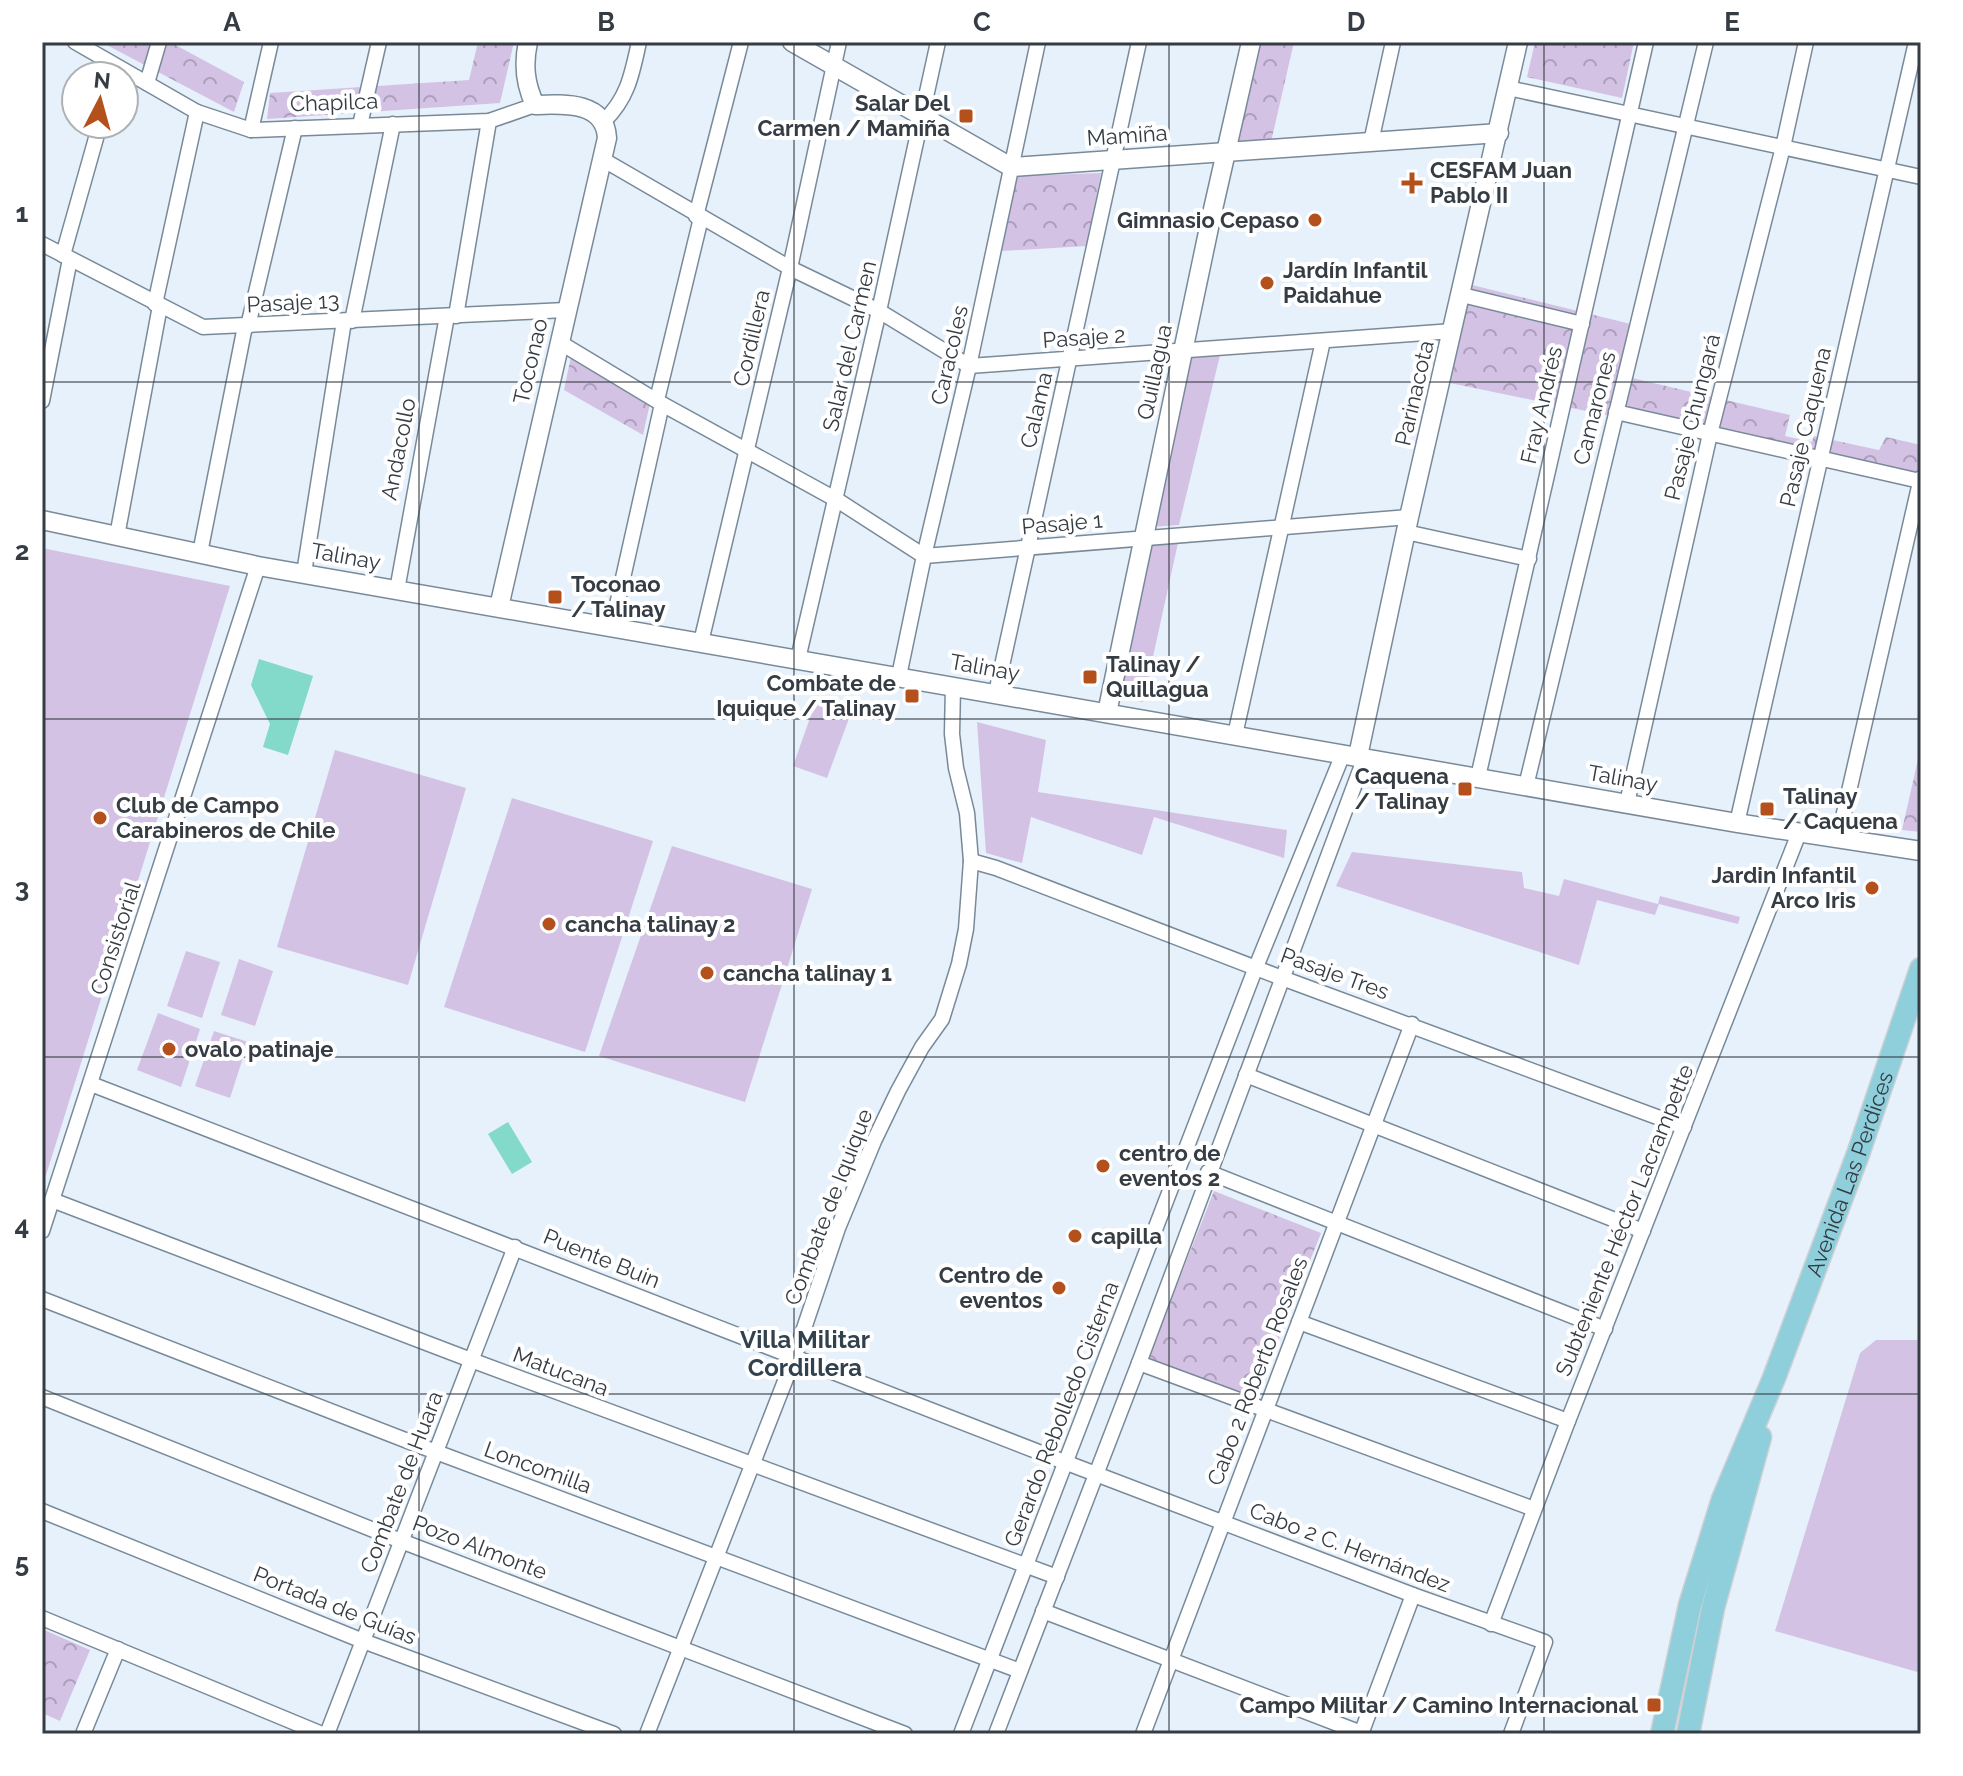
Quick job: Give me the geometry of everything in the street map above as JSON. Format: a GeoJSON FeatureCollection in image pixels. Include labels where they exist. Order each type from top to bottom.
{"type":"FeatureCollection","features":[{"type":"Feature","properties":{"kind":"main road","name":"Avenida Las Perdices"},"geometry":{"type":"LineString","coordinates":[[1662,1734],[1690,1605],[1711,1537],[1741,1452],[1774,1378],[1858,1154],[1921,969]]}},
{"type":"Feature","properties":{"kind":"main road","name":"Avenida Las Perdices"},"geometry":{"type":"LineString","coordinates":[[1688,1734],[1713,1608],[1774,1378]]}},
{"type":"Feature","properties":{"kind":"street","name":"Chapilca"},"geometry":{"type":"LineString","coordinates":[[75,42],[99,60]]}},
{"type":"Feature","properties":{"kind":"street"},"geometry":{"type":"LineString","coordinates":[[147,83],[159,42]]}},
{"type":"Feature","properties":{"kind":"street"},"geometry":{"type":"LineString","coordinates":[[251,130],[271,42]]}},
{"type":"Feature","properties":{"kind":"street"},"geometry":{"type":"LineString","coordinates":[[360,125],[379,42]]}},
{"type":"Feature","properties":{"kind":"street"},"geometry":{"type":"LineString","coordinates":[[528,42],[526,79],[535,105]]}},
{"type":"Feature","properties":{"kind":"street","name":"Toconao"},"geometry":{"type":"LineString","coordinates":[[499,607],[602,159],[605,123],[619,107],[632,73],[639,42]]}},
{"type":"Feature","properties":{"kind":"street"},"geometry":{"type":"LineString","coordinates":[[612,627],[698,217],[741,42]]}},
{"type":"Feature","properties":{"kind":"street"},"geometry":{"type":"LineString","coordinates":[[792,42],[1011,167]]}},
{"type":"Feature","properties":{"kind":"street","name":"Cordillera"},"geometry":{"type":"LineString","coordinates":[[701,642],[790,268],[839,42]]}},
{"type":"Feature","properties":{"kind":"street","name":"Salar del Carmen"},"geometry":{"type":"LineString","coordinates":[[798,659],[837,500],[938,42]]}},
{"type":"Feature","properties":{"kind":"street","name":"Caracoles"},"geometry":{"type":"LineString","coordinates":[[899,676],[1038,42]]}},
{"type":"Feature","properties":{"kind":"street","name":"Calama"},"geometry":{"type":"LineString","coordinates":[[996,693],[1139,42]]}},
{"type":"Feature","properties":{"kind":"street","name":"Quillagua"},"geometry":{"type":"LineString","coordinates":[[1107,713],[1251,42]]}},
{"type":"Feature","properties":{"kind":"street"},"geometry":{"type":"LineString","coordinates":[[1371,142],[1393,42]]}},
{"type":"Feature","properties":{"kind":"street","name":"Parinacota"},"geometry":{"type":"LineString","coordinates":[[1356,756],[1518,42]]}},
{"type":"Feature","properties":{"kind":"street","name":"Fray Andrés"},"geometry":{"type":"LineString","coordinates":[[1478,777],[1646,42]]}},
{"type":"Feature","properties":{"kind":"street","name":"Camarones"},"geometry":{"type":"LineString","coordinates":[[1526,786],[1688,127],[1706,42]]}},
{"type":"Feature","properties":{"kind":"street","name":"Pasaje Chungará"},"geometry":{"type":"LineString","coordinates":[[1627,803],[1710,434],[1783,147],[1806,42]]}},
{"type":"Feature","properties":{"kind":"street","name":"Pasaje Caquena"},"geometry":{"type":"LineString","coordinates":[[1737,823],[1916,42]]}},
{"type":"Feature","properties":{"kind":"street","name":"Chapilca"},"geometry":{"type":"LineString","coordinates":[[140,80],[197,112],[251,130],[489,121],[535,105],[581,108],[594,113],[605,123]]}},
{"type":"Feature","properties":{"kind":"street"},"geometry":{"type":"LineString","coordinates":[[1508,88],[1921,177]]}},
{"type":"Feature","properties":{"kind":"street"},"geometry":{"type":"LineString","coordinates":[[117,536],[158,305],[197,112]]}},
{"type":"Feature","properties":{"kind":"street","name":"Andacollo"},"geometry":{"type":"LineString","coordinates":[[397,590],[489,121]]}},
{"type":"Feature","properties":{"kind":"street"},"geometry":{"type":"LineString","coordinates":[[304,573],[348,321],[393,124]]}},
{"type":"Feature","properties":{"kind":"street"},"geometry":{"type":"LineString","coordinates":[[200,553],[247,326],[295,128]]}},
{"type":"Feature","properties":{"kind":"street","name":"Mamiña"},"geometry":{"type":"LineString","coordinates":[[1011,167],[1499,133]]}},
{"type":"Feature","properties":{"kind":"street"},"geometry":{"type":"LineString","coordinates":[[42,401],[67,257],[96,140]]}},
{"type":"Feature","properties":{"kind":"street"},"geometry":{"type":"LineString","coordinates":[[602,159],[790,268],[879,311],[969,366]]}},
{"type":"Feature","properties":{"kind":"street","name":"Pasaje 13"},"geometry":{"type":"LineString","coordinates":[[42,244],[203,327],[566,310]]}},
{"type":"Feature","properties":{"kind":"street"},"geometry":{"type":"LineString","coordinates":[[1462,295],[1582,324]]}},
{"type":"Feature","properties":{"kind":"street","name":"Pasaje 2"},"geometry":{"type":"LineString","coordinates":[[969,366],[1453,331]]}},
{"type":"Feature","properties":{"kind":"street"},"geometry":{"type":"LineString","coordinates":[[1235,735],[1323,341]]}},
{"type":"Feature","properties":{"kind":"street"},"geometry":{"type":"LineString","coordinates":[[559,342],[837,500],[924,556]]}},
{"type":"Feature","properties":{"kind":"street"},"geometry":{"type":"LineString","coordinates":[[1616,412],[1921,480],[1838,839]]}},
{"type":"Feature","properties":{"kind":"street","name":"Talinay"},"geometry":{"type":"LineString","coordinates":[[42,520],[258,566],[1737,823],[1921,851]]}},
{"type":"Feature","properties":{"kind":"street","name":"Pasaje 1"},"geometry":{"type":"LineString","coordinates":[[924,556],[1281,527],[1408,525],[1529,559]]}},
{"type":"Feature","properties":{"kind":"street","name":"Consistorial"},"geometry":{"type":"LineString","coordinates":[[42,1231],[258,566]]}},
{"type":"Feature","properties":{"kind":"street","name":"Combate de Iquique"},"geometry":{"type":"LineString","coordinates":[[647,1734],[794,1358],[838,1228],[874,1141],[922,1047],[942,1019],[959,964],[966,929],[971,861],[967,813],[956,768],[952,734],[953,686]]}},
{"type":"Feature","properties":{"kind":"street"},"geometry":{"type":"LineString","coordinates":[[996,1734],[1139,1363],[1282,978],[1356,756]]}},
{"type":"Feature","properties":{"kind":"street","name":"Gerardo Rebolledo Cisterna"},"geometry":{"type":"LineString","coordinates":[[961,1734],[1256,967],[1356,756]]}},
{"type":"Feature","properties":{"kind":"street","name":"Subteniente Héctor Lacrampette"},"geometry":{"type":"LineString","coordinates":[[1491,1624],[1799,833]]}},
{"type":"Feature","properties":{"kind":"street","name":"Pasaje Tres"},"geometry":{"type":"LineString","coordinates":[[971,861],[1684,1127]]}},
{"type":"Feature","properties":{"kind":"street","name":"Cabo 2 Roberto Rosales"},"geometry":{"type":"LineString","coordinates":[[1143,1734],[1412,1024]]}},
{"type":"Feature","properties":{"kind":"street"},"geometry":{"type":"LineString","coordinates":[[1246,1075],[1643,1231]]}},
{"type":"Feature","properties":{"kind":"street","name":"Puente Buin"},"geometry":{"type":"LineString","coordinates":[[91,1084],[1097,1474]]}},
{"type":"Feature","properties":{"kind":"street"},"geometry":{"type":"LineString","coordinates":[[1208,1172],[1605,1329]]}},
{"type":"Feature","properties":{"kind":"street","name":"Matucana"},"geometry":{"type":"LineString","coordinates":[[52,1200],[471,1360],[1057,1577]]}},
{"type":"Feature","properties":{"kind":"street","name":"Combate de Huara"},"geometry":{"type":"LineString","coordinates":[[325,1734],[515,1247]]}},
{"type":"Feature","properties":{"kind":"street","name":"Loncomilla"},"geometry":{"type":"LineString","coordinates":[[42,1299],[436,1452],[715,1555],[989,1662],[1020,1671]]}},
{"type":"Feature","properties":{"kind":"street"},"geometry":{"type":"LineString","coordinates":[[1299,1322],[1568,1421]]}},
{"type":"Feature","properties":{"kind":"street"},"geometry":{"type":"LineString","coordinates":[[1139,1363],[1534,1509]]}},
{"type":"Feature","properties":{"kind":"street","name":"Pozo Almonte"},"geometry":{"type":"LineString","coordinates":[[42,1397],[401,1541],[905,1734]]}},
{"type":"Feature","properties":{"kind":"street","name":"Cabo 2 C. Hernández"},"geometry":{"type":"LineString","coordinates":[[1097,1474],[1545,1642],[1511,1734]]}},
{"type":"Feature","properties":{"kind":"street","name":"Portada de Guías"},"geometry":{"type":"LineString","coordinates":[[42,1511],[363,1641],[614,1734]]}},
{"type":"Feature","properties":{"kind":"street"},"geometry":{"type":"LineString","coordinates":[[1043,1611],[1362,1734],[1413,1595]]}},
{"type":"Feature","properties":{"kind":"street"},"geometry":{"type":"LineString","coordinates":[[42,1618],[325,1734]]}},
{"type":"Feature","properties":{"kind":"street"},"geometry":{"type":"LineString","coordinates":[[83,1734],[118,1649]]}},
{"type":"Feature","properties":{"kind":"green space"},"geometry":{"type":"Polygon","coordinates":[[[101,42],[170,42],[244,82],[234,112],[140,60],[101,42]]]}},
{"type":"Feature","properties":{"kind":"green space"},"geometry":{"type":"Polygon","coordinates":[[[478,42],[514,42],[500,103],[267,119],[270,93],[469,80],[478,42]]]}},
{"type":"Feature","properties":{"kind":"green space"},"geometry":{"type":"Polygon","coordinates":[[[1257,42],[1294,42],[1271,142],[1233,145],[1257,42]]]}},
{"type":"Feature","properties":{"kind":"green space"},"geometry":{"type":"Polygon","coordinates":[[[1535,42],[1634,42],[1622,98],[1527,77],[1535,42]]]}},
{"type":"Feature","properties":{"kind":"green space"},"geometry":{"type":"Polygon","coordinates":[[[1101,173],[1087,246],[1002,251],[1017,176],[1101,173]]]}},
{"type":"Feature","properties":{"kind":"green space"},"geometry":{"type":"Polygon","coordinates":[[[1472,285],[1643,327],[1632,378],[1790,415],[1785,436],[1812,442],[1814,436],[1879,450],[1886,437],[1921,445],[1921,480],[1450,383],[1472,285]]]}},
{"type":"Feature","properties":{"kind":"green space"},"geometry":{"type":"Polygon","coordinates":[[[1221,351],[1179,525],[1151,527],[1193,354],[1221,351]]]}},
{"type":"Feature","properties":{"kind":"green space"},"geometry":{"type":"Polygon","coordinates":[[[571,356],[650,403],[643,435],[564,390],[571,356]]]}},
{"type":"Feature","properties":{"kind":"green space"},"geometry":{"type":"Polygon","coordinates":[[[1150,543],[1178,543],[1143,702],[1118,698],[1150,543]]]}},
{"type":"Feature","properties":{"kind":"green space","name":"Club de Campo Carabineros de Chile"},"geometry":{"type":"Polygon","coordinates":[[[42,548],[230,586],[42,1188],[42,548]]]}},
{"type":"Feature","properties":{"kind":"green space"},"geometry":{"type":"Polygon","coordinates":[[[816,701],[851,713],[827,778],[793,766],[816,701]]]}},
{"type":"Feature","properties":{"kind":"green space"},"geometry":{"type":"Polygon","coordinates":[[[977,722],[1046,740],[1038,792],[1287,830],[1284,858],[1154,817],[1142,855],[1031,817],[1022,863],[986,853],[977,722]]]}},
{"type":"Feature","properties":{"kind":"green space"},"geometry":{"type":"Polygon","coordinates":[[[1921,746],[1921,832],[1902,830],[1921,746]]]}},
{"type":"Feature","properties":{"kind":"green space"},"geometry":{"type":"Polygon","coordinates":[[[335,750],[466,788],[408,985],[277,947],[335,750]]]}},
{"type":"Feature","properties":{"kind":"green space","name":"cancha talinay 2"},"geometry":{"type":"Polygon","coordinates":[[[512,798],[653,841],[585,1052],[444,1007],[512,798]]]}},
{"type":"Feature","properties":{"kind":"green space","name":"cancha talinay 1"},"geometry":{"type":"Polygon","coordinates":[[[672,846],[812,889],[745,1102],[599,1056],[672,846]]]}},
{"type":"Feature","properties":{"kind":"green space"},"geometry":{"type":"Polygon","coordinates":[[[1352,852],[1522,872],[1524,888],[1559,896],[1564,879],[1658,904],[1660,896],[1740,917],[1738,924],[1659,904],[1655,915],[1597,900],[1579,965],[1336,886],[1352,852]]]}},
{"type":"Feature","properties":{"kind":"green space"},"geometry":{"type":"Polygon","coordinates":[[[186,951],[220,962],[202,1018],[167,1006],[186,951]]]}},
{"type":"Feature","properties":{"kind":"green space"},"geometry":{"type":"Polygon","coordinates":[[[239,959],[273,971],[255,1026],[221,1015],[239,959]]]}},
{"type":"Feature","properties":{"kind":"green space","name":"ovalo patinaje"},"geometry":{"type":"Polygon","coordinates":[[[158,1013],[200,1029],[181,1087],[137,1070],[158,1013]]]}},
{"type":"Feature","properties":{"kind":"green space"},"geometry":{"type":"Polygon","coordinates":[[[214,1031],[248,1042],[230,1098],[195,1086],[214,1031]]]}},
{"type":"Feature","properties":{"kind":"green space"},"geometry":{"type":"Polygon","coordinates":[[[1214,1191],[1321,1233],[1255,1400],[1148,1358],[1214,1191]]]}},
{"type":"Feature","properties":{"kind":"green space"},"geometry":{"type":"Polygon","coordinates":[[[1876,1340],[1921,1340],[1921,1673],[1775,1631],[1860,1353],[1876,1340]]]}},
{"type":"Feature","properties":{"kind":"green space"},"geometry":{"type":"Polygon","coordinates":[[[42,1629],[90,1650],[60,1721],[42,1713],[42,1629]]]}},
{"type":"Feature","properties":{"kind":"shaded area"},"geometry":{"type":"Polygon","coordinates":[[[259,659],[313,676],[288,755],[263,747],[270,724],[251,685],[259,659]]]}},
{"type":"Feature","properties":{"kind":"shaded area"},"geometry":{"type":"Polygon","coordinates":[[[508,1122],[532,1162],[512,1174],[488,1134],[508,1122]]]}},
{"type":"Feature","properties":{"kind":"place","name":"Salar Del Carmen / Mamiña"},"geometry":{"type":"Point","coordinates":[966,116]}},
{"type":"Feature","properties":{"kind":"place","name":"CESFAM Juan Pablo II"},"geometry":{"type":"Point","coordinates":[1412,183]}},
{"type":"Feature","properties":{"kind":"place","name":"Gimnasio Cepaso"},"geometry":{"type":"Point","coordinates":[1315,220]}},
{"type":"Feature","properties":{"kind":"place","name":"Jardín Infantil Paidahue"},"geometry":{"type":"Point","coordinates":[1267,283]}},
{"type":"Feature","properties":{"kind":"place","name":"Toconao / Talinay"},"geometry":{"type":"Point","coordinates":[555,597]}},
{"type":"Feature","properties":{"kind":"place","name":"Talinay / Quillagua"},"geometry":{"type":"Point","coordinates":[1090,677]}},
{"type":"Feature","properties":{"kind":"place","name":"Combate de Iquique / Talinay"},"geometry":{"type":"Point","coordinates":[912,696]}},
{"type":"Feature","properties":{"kind":"place","name":"Caquena / Talinay"},"geometry":{"type":"Point","coordinates":[1465,789]}},
{"type":"Feature","properties":{"kind":"place","name":"Talinay / Caquena"},"geometry":{"type":"Point","coordinates":[1767,809]}},
{"type":"Feature","properties":{"kind":"place","name":"Club de Campo Carabineros de Chile"},"geometry":{"type":"Point","coordinates":[100,818]}},
{"type":"Feature","properties":{"kind":"place","name":"Jardin Infantil Arco Iris"},"geometry":{"type":"Point","coordinates":[1872,888]}},
{"type":"Feature","properties":{"kind":"place","name":"cancha talinay 2"},"geometry":{"type":"Point","coordinates":[549,924]}},
{"type":"Feature","properties":{"kind":"place","name":"cancha talinay 1"},"geometry":{"type":"Point","coordinates":[707,973]}},
{"type":"Feature","properties":{"kind":"place","name":"ovalo patinaje"},"geometry":{"type":"Point","coordinates":[169,1049]}},
{"type":"Feature","properties":{"kind":"place","name":"centro de eventos 2"},"geometry":{"type":"Point","coordinates":[1103,1166]}},
{"type":"Feature","properties":{"kind":"place","name":"capilla"},"geometry":{"type":"Point","coordinates":[1075,1236]}},
{"type":"Feature","properties":{"kind":"place","name":"Centro de eventos"},"geometry":{"type":"Point","coordinates":[1059,1288]}},
{"type":"Feature","properties":{"kind":"place","name":"Campo Militar / Camino Internacional"},"geometry":{"type":"Point","coordinates":[1654,1705]}},
{"type":"Feature","properties":{"kind":"district","name":"Villa Militar Cordillera"},"geometry":{"type":"Point","coordinates":[805,1354]}}]}
